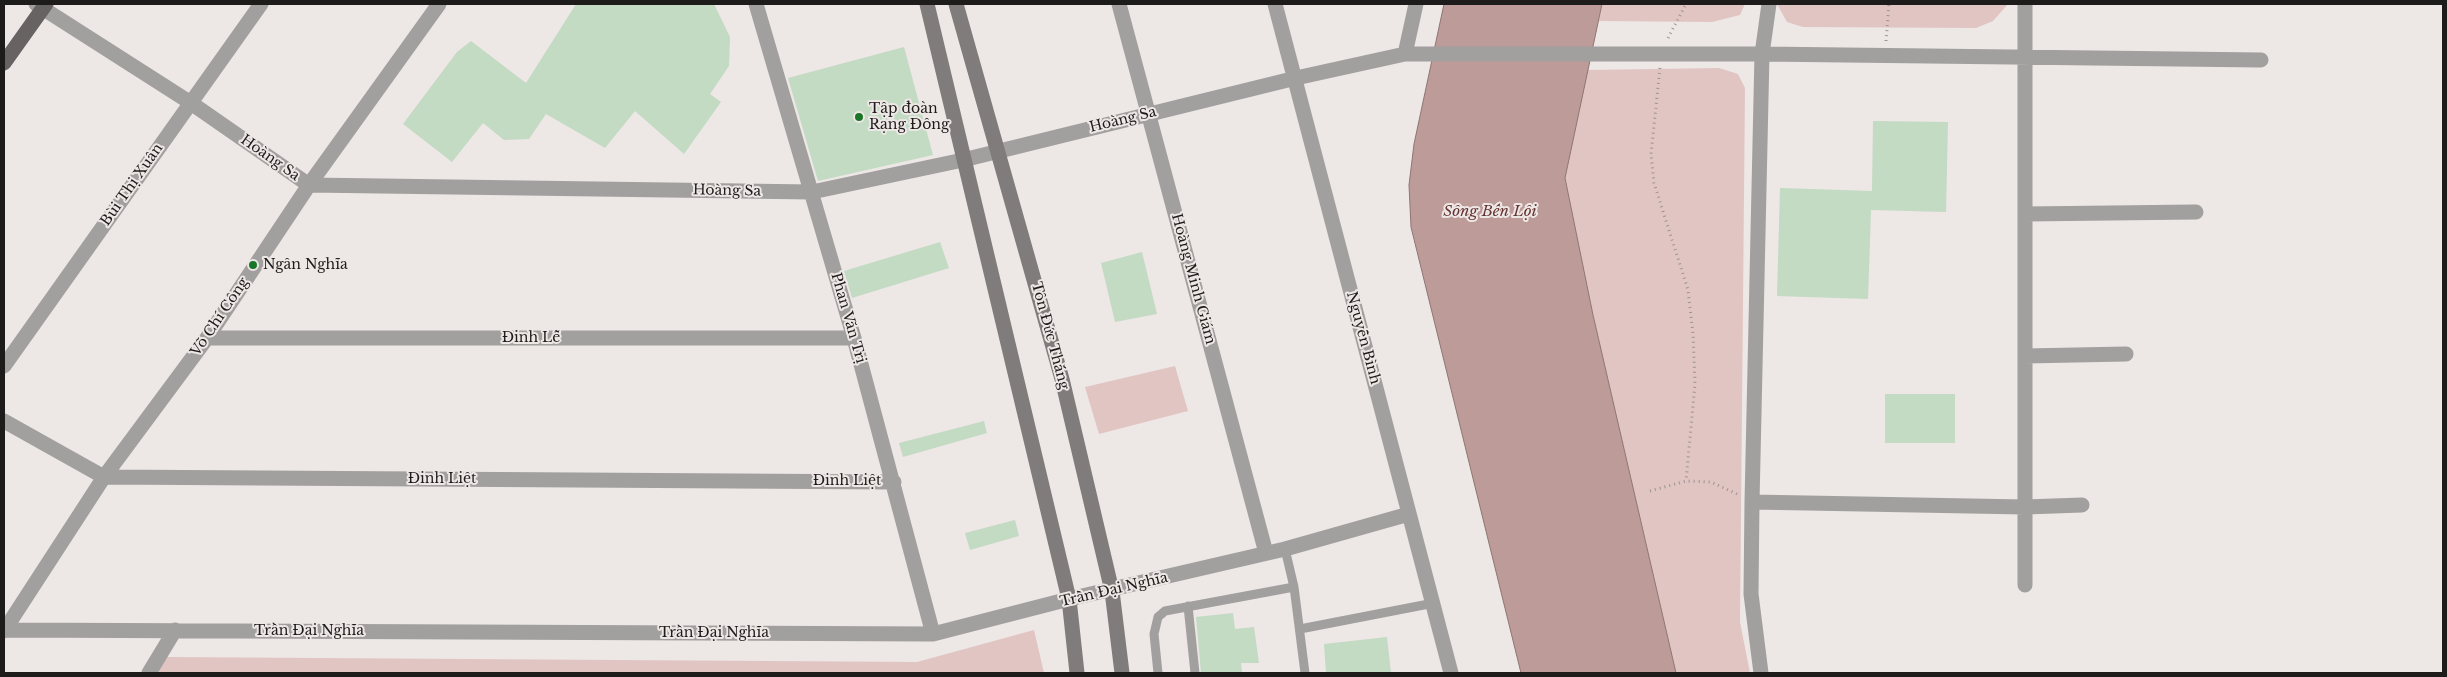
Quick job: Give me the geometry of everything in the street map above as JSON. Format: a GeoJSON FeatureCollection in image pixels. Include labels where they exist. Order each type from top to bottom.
{"type":"FeatureCollection","features":[{"type":"Feature","properties":{"kind":"main road"},"geometry":{"type":"LineString","coordinates":[[926,4],[1069,599],[1078,673]]}},
{"type":"Feature","properties":{"kind":"main road","name":"Tôn Đức Thắng"},"geometry":{"type":"LineString","coordinates":[[956,4],[1062,378],[1112,591],[1122,673]]}},
{"type":"Feature","properties":{"kind":"main road"},"geometry":{"type":"LineString","coordinates":[[4,63],[41,5]]}},
{"type":"Feature","properties":{"kind":"street","name":"Bùi Thị Xuân"},"geometry":{"type":"LineString","coordinates":[[4,366],[261,4]]}},
{"type":"Feature","properties":{"kind":"street","name":"Võ Chí Công"},"geometry":{"type":"LineString","coordinates":[[4,631],[104,477],[207,338],[309,184],[440,4]]}},
{"type":"Feature","properties":{"kind":"street","name":"Phan Văn Trị"},"geometry":{"type":"LineString","coordinates":[[756,4],[854,338],[894,482],[933,634]]}},
{"type":"Feature","properties":{"kind":"street","name":"Hoàng Minh Giám"},"geometry":{"type":"LineString","coordinates":[[1118,4],[1266,553]]}},
{"type":"Feature","properties":{"kind":"street","name":"Nguyễn Bình"},"geometry":{"type":"LineString","coordinates":[[1275,4],[1451,673]]}},
{"type":"Feature","properties":{"kind":"street"},"geometry":{"type":"LineString","coordinates":[[1404,54],[1416,4]]}},
{"type":"Feature","properties":{"kind":"street"},"geometry":{"type":"LineString","coordinates":[[1761,673],[1751,594],[1752,502],[1762,54],[1769,4]]}},
{"type":"Feature","properties":{"kind":"street"},"geometry":{"type":"LineString","coordinates":[[2025,585],[2026,4]]}},
{"type":"Feature","properties":{"kind":"street","name":"Hoàng Sa"},"geometry":{"type":"LineString","coordinates":[[41,5],[191,102],[309,184],[812,192],[999,152],[1296,78],[1404,54],[1661,53],[2261,60]]}},
{"type":"Feature","properties":{"kind":"street"},"geometry":{"type":"LineString","coordinates":[[2025,214],[2196,212]]}},
{"type":"Feature","properties":{"kind":"street","name":"Đinh Lễ"},"geometry":{"type":"LineString","coordinates":[[207,338],[854,338]]}},
{"type":"Feature","properties":{"kind":"street"},"geometry":{"type":"LineString","coordinates":[[2025,356],[2126,354]]}},
{"type":"Feature","properties":{"kind":"street","name":"Đinh Liệt"},"geometry":{"type":"LineString","coordinates":[[4,421],[104,477],[894,482]]}},
{"type":"Feature","properties":{"kind":"street"},"geometry":{"type":"LineString","coordinates":[[1752,502],[2025,508],[2082,505]]}},
{"type":"Feature","properties":{"kind":"street","name":"Trần Đại Nghĩa"},"geometry":{"type":"LineString","coordinates":[[4,631],[175,630],[933,634],[1069,599],[1112,591],[1285,549],[1409,514]]}},
{"type":"Feature","properties":{"kind":"street"},"geometry":{"type":"LineString","coordinates":[[149,673],[175,630]]}},
{"type":"Feature","properties":{"kind":"lane"},"geometry":{"type":"LineString","coordinates":[[1285,549],[1294,587],[1305,673]]}},
{"type":"Feature","properties":{"kind":"lane"},"geometry":{"type":"LineString","coordinates":[[1158,673],[1154,634],[1158,617],[1165,611],[1294,587]]}},
{"type":"Feature","properties":{"kind":"lane"},"geometry":{"type":"LineString","coordinates":[[1300,629],[1434,603]]}},
{"type":"Feature","properties":{"kind":"lane"},"geometry":{"type":"LineString","coordinates":[[1188,606],[1195,673]]}},
{"type":"Feature","properties":{"kind":"path"},"geometry":{"type":"LineString","coordinates":[[1686,4],[1661,53],[1651,154],[1654,183],[1688,290],[1693,334],[1694,384],[1686,480]]}},
{"type":"Feature","properties":{"kind":"path"},"geometry":{"type":"LineString","coordinates":[[1885,55],[1888,4]]}},
{"type":"Feature","properties":{"kind":"path"},"geometry":{"type":"LineString","coordinates":[[1650,491],[1686,480],[1711,482],[1752,502]]}},
{"type":"Feature","properties":{"kind":"shaded area"},"geometry":{"type":"Polygon","coordinates":[[[1602,4],[1745,4],[1740,15],[1712,22],[1599,21],[1602,4]]]}},
{"type":"Feature","properties":{"kind":"shaded area"},"geometry":{"type":"Polygon","coordinates":[[[1777,4],[2008,4],[1993,21],[1976,28],[1803,27],[1787,22],[1777,4]]]}},
{"type":"Feature","properties":{"kind":"shaded area"},"geometry":{"type":"Polygon","coordinates":[[[1719,68],[1738,74],[1745,88],[1740,622],[1750,673],[1676,673],[1593,315],[1565,178],[1587,70],[1719,68]]]}},
{"type":"Feature","properties":{"kind":"shaded area"},"geometry":{"type":"Polygon","coordinates":[[[1175,366],[1188,411],[1099,434],[1085,387],[1175,366]]]}},
{"type":"Feature","properties":{"kind":"shaded area"},"geometry":{"type":"Polygon","coordinates":[[[1034,630],[1044,673],[156,673],[167,657],[917,662],[1034,630]]]}},
{"type":"Feature","properties":{"kind":"water","name":"Sông Bến Lội"},"geometry":{"type":"Polygon","coordinates":[[[1444,4],[1602,4],[1565,178],[1593,315],[1676,673],[1521,673],[1411,227],[1409,185],[1414,144],[1444,4]]]}},
{"type":"Feature","properties":{"kind":"building"},"geometry":{"type":"Polygon","coordinates":[[[576,4],[714,4],[730,37],[729,66],[710,94],[721,102],[684,154],[635,111],[605,148],[546,114],[529,139],[504,140],[483,123],[452,162],[403,124],[457,52],[471,41],[526,83],[576,4]]]}},
{"type":"Feature","properties":{"kind":"building","name":"Tập đoàn Rạng Đông"},"geometry":{"type":"Polygon","coordinates":[[[904,47],[933,155],[818,181],[788,78],[904,47]]]}},
{"type":"Feature","properties":{"kind":"building"},"geometry":{"type":"Polygon","coordinates":[[[1873,121],[1948,122],[1946,212],[1871,210],[1868,299],[1777,296],[1780,188],[1872,191],[1873,121]]]}},
{"type":"Feature","properties":{"kind":"building"},"geometry":{"type":"Polygon","coordinates":[[[940,242],[949,268],[852,298],[844,271],[940,242]]]}},
{"type":"Feature","properties":{"kind":"building"},"geometry":{"type":"Polygon","coordinates":[[[1142,252],[1157,314],[1115,322],[1101,263],[1142,252]]]}},
{"type":"Feature","properties":{"kind":"building"},"geometry":{"type":"Polygon","coordinates":[[[1885,394],[1955,394],[1955,443],[1885,443],[1885,394]]]}},
{"type":"Feature","properties":{"kind":"building"},"geometry":{"type":"Polygon","coordinates":[[[984,421],[987,433],[903,457],[899,443],[984,421]]]}},
{"type":"Feature","properties":{"kind":"building"},"geometry":{"type":"Polygon","coordinates":[[[1015,520],[1019,536],[970,550],[965,533],[1015,520]]]}},
{"type":"Feature","properties":{"kind":"building"},"geometry":{"type":"Polygon","coordinates":[[[1233,613],[1235,629],[1254,627],[1259,663],[1241,663],[1242,673],[1201,673],[1196,617],[1233,613]]]}},
{"type":"Feature","properties":{"kind":"building"},"geometry":{"type":"Polygon","coordinates":[[[1387,637],[1391,673],[1326,673],[1324,644],[1387,637]]]}},
{"type":"Feature","properties":{"kind":"place","name":"Tập đoàn Rạng Đông"},"geometry":{"type":"Point","coordinates":[859,117]}},
{"type":"Feature","properties":{"kind":"place","name":"Ngân Nghĩa"},"geometry":{"type":"Point","coordinates":[253,265]}}]}
